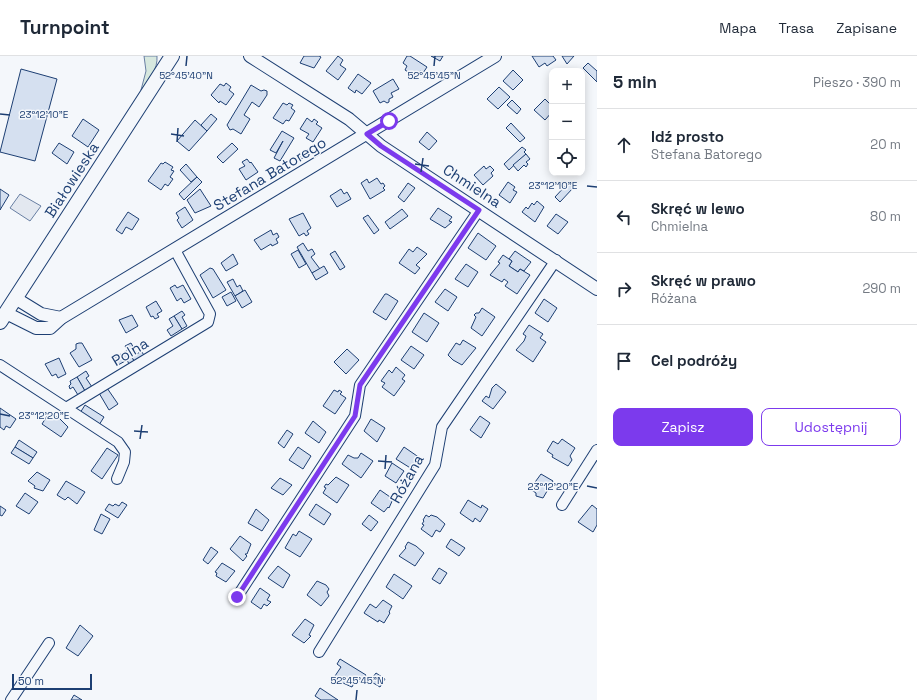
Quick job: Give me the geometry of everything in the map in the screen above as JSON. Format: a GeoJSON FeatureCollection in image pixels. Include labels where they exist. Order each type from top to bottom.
{"type":"FeatureCollection","features":[{"type":"Feature","properties":{"kind":"main road","name":"Białowieska"},"geometry":{"type":"LineString","coordinates":[[3,317],[169,58]]}},
{"type":"Feature","properties":{"kind":"street","name":"Chmielna"},"geometry":{"type":"LineString","coordinates":[[250,56],[349,119],[381,146],[556,260],[597,289]]}},
{"type":"Feature","properties":{"kind":"street","name":"Stefana Batorego"},"geometry":{"type":"LineString","coordinates":[[3,317],[43,329],[50,328],[61,318],[495,56]]}},
{"type":"Feature","properties":{"kind":"street"},"geometry":{"type":"LineString","coordinates":[[237,597],[355,416],[360,385],[479,210]]}},
{"type":"Feature","properties":{"kind":"street","name":"Polna"},"geometry":{"type":"LineString","coordinates":[[66,408],[208,322],[210,314],[175,250]]}},
{"type":"Feature","properties":{"kind":"street","name":"Różana"},"geometry":{"type":"LineString","coordinates":[[319,652],[435,465],[442,427],[556,260]]}},
{"type":"Feature","properties":{"kind":"street"},"geometry":{"type":"LineString","coordinates":[[15,298],[41,314],[61,318]]}},
{"type":"Feature","properties":{"kind":"street"},"geometry":{"type":"LineString","coordinates":[[0,365],[118,442],[125,452],[124,462],[117,479]]}},
{"type":"Feature","properties":{"kind":"street"},"geometry":{"type":"LineString","coordinates":[[562,506],[597,450]]}},
{"type":"Feature","properties":{"kind":"street"},"geometry":{"type":"LineString","coordinates":[[11,700],[49,643]]}},
{"type":"Feature","properties":{"kind":"shaded area"},"geometry":{"type":"Polygon","coordinates":[[[144,56],[157,56],[157,61],[152,74],[141,90],[146,71],[144,56]]]}},
{"type":"Feature","properties":{"kind":"shaded area"},"geometry":{"type":"Polygon","coordinates":[[[20,194],[41,206],[30,221],[10,208],[20,194]]]}},
{"type":"Feature","properties":{"kind":"building"},"geometry":{"type":"Polygon","coordinates":[[[304,56],[321,57],[314,68],[300,63],[304,56]]]}},
{"type":"Feature","properties":{"kind":"building"},"geometry":{"type":"Polygon","coordinates":[[[338,56],[343,60],[340,65],[346,69],[338,80],[326,71],[338,56]]]}},
{"type":"Feature","properties":{"kind":"building"},"geometry":{"type":"Polygon","coordinates":[[[407,56],[410,56],[427,67],[423,73],[420,71],[416,77],[405,70],[407,66],[403,63],[407,56]]]}},
{"type":"Feature","properties":{"kind":"building"},"geometry":{"type":"Polygon","coordinates":[[[431,56],[443,56],[440,61],[431,56]]]}},
{"type":"Feature","properties":{"kind":"building"},"geometry":{"type":"Polygon","coordinates":[[[532,56],[553,56],[556,60],[547,66],[545,63],[539,67],[532,56]]]}},
{"type":"Feature","properties":{"kind":"building"},"geometry":{"type":"Polygon","coordinates":[[[562,56],[574,56],[567,64],[562,56]]]}},
{"type":"Feature","properties":{"kind":"building"},"geometry":{"type":"Polygon","coordinates":[[[588,63],[597,71],[597,82],[585,70],[585,68],[583,68],[588,63]]]}},
{"type":"Feature","properties":{"kind":"building"},"geometry":{"type":"Polygon","coordinates":[[[21,69],[57,79],[35,161],[0,152],[21,69]]]}},
{"type":"Feature","properties":{"kind":"building"},"geometry":{"type":"Polygon","coordinates":[[[513,70],[523,80],[513,90],[503,81],[513,70]]]}},
{"type":"Feature","properties":{"kind":"building"},"geometry":{"type":"Polygon","coordinates":[[[358,74],[371,83],[362,94],[356,90],[355,93],[348,88],[358,74]]]}},
{"type":"Feature","properties":{"kind":"building"},"geometry":{"type":"Polygon","coordinates":[[[393,79],[399,89],[391,93],[393,97],[389,99],[389,102],[387,103],[384,101],[380,103],[373,91],[393,79]]]}},
{"type":"Feature","properties":{"kind":"building"},"geometry":{"type":"Polygon","coordinates":[[[226,83],[231,87],[229,90],[234,94],[226,105],[220,101],[219,103],[211,95],[220,84],[224,86],[226,83]]]}},
{"type":"Feature","properties":{"kind":"building"},"geometry":{"type":"Polygon","coordinates":[[[251,85],[261,91],[267,91],[267,95],[259,107],[252,102],[244,115],[250,119],[241,134],[233,129],[230,130],[227,125],[251,85]]]}},
{"type":"Feature","properties":{"kind":"building"},"geometry":{"type":"Polygon","coordinates":[[[499,87],[510,97],[498,109],[487,99],[499,87]]]}},
{"type":"Feature","properties":{"kind":"building"},"geometry":{"type":"Polygon","coordinates":[[[545,99],[549,103],[549,115],[545,120],[534,110],[545,99]]]}},
{"type":"Feature","properties":{"kind":"building"},"geometry":{"type":"Polygon","coordinates":[[[512,100],[521,109],[517,114],[507,105],[512,100]]]}},
{"type":"Feature","properties":{"kind":"building"},"geometry":{"type":"Polygon","coordinates":[[[283,103],[293,105],[291,108],[295,111],[289,121],[286,120],[283,124],[273,118],[283,103]]]}},
{"type":"Feature","properties":{"kind":"building"},"geometry":{"type":"Polygon","coordinates":[[[211,114],[217,119],[207,131],[201,125],[211,114]]]}},
{"type":"Feature","properties":{"kind":"building"},"geometry":{"type":"Polygon","coordinates":[[[307,118],[312,122],[314,119],[318,122],[316,124],[322,128],[313,142],[306,138],[309,134],[300,129],[307,118]]]}},
{"type":"Feature","properties":{"kind":"building"},"geometry":{"type":"Polygon","coordinates":[[[83,119],[99,130],[88,147],[72,136],[83,119]]]}},
{"type":"Feature","properties":{"kind":"building"},"geometry":{"type":"Polygon","coordinates":[[[195,120],[207,131],[189,151],[177,141],[195,120]]]}},
{"type":"Feature","properties":{"kind":"building"},"geometry":{"type":"Polygon","coordinates":[[[511,123],[525,138],[520,142],[506,128],[511,123]]]}},
{"type":"Feature","properties":{"kind":"building"},"geometry":{"type":"Polygon","coordinates":[[[282,131],[294,138],[280,161],[274,158],[283,141],[276,153],[270,150],[282,131]]]}},
{"type":"Feature","properties":{"kind":"building"},"geometry":{"type":"Polygon","coordinates":[[[427,132],[437,141],[429,150],[419,142],[427,132]]]}},
{"type":"Feature","properties":{"kind":"building"},"geometry":{"type":"Polygon","coordinates":[[[59,143],[74,152],[67,164],[52,153],[59,143]]]}},
{"type":"Feature","properties":{"kind":"building"},"geometry":{"type":"Polygon","coordinates":[[[232,143],[238,149],[223,163],[217,157],[232,143]]]}},
{"type":"Feature","properties":{"kind":"building"},"geometry":{"type":"Polygon","coordinates":[[[522,147],[526,150],[524,152],[526,154],[509,170],[504,164],[522,147]]]}},
{"type":"Feature","properties":{"kind":"building"},"geometry":{"type":"Polygon","coordinates":[[[310,148],[313,152],[301,159],[299,155],[310,148]]]}},
{"type":"Feature","properties":{"kind":"building"},"geometry":{"type":"Polygon","coordinates":[[[526,154],[530,159],[526,162],[528,164],[526,167],[524,165],[518,171],[513,165],[526,154]]]}},
{"type":"Feature","properties":{"kind":"building"},"geometry":{"type":"Polygon","coordinates":[[[247,159],[258,172],[246,180],[239,169],[245,166],[242,162],[247,159]]]}},
{"type":"Feature","properties":{"kind":"building"},"geometry":{"type":"Polygon","coordinates":[[[165,162],[173,167],[171,170],[174,171],[170,177],[173,179],[168,186],[165,184],[161,190],[148,181],[161,163],[163,164],[165,162]]]}},
{"type":"Feature","properties":{"kind":"building"},"geometry":{"type":"Polygon","coordinates":[[[186,164],[197,177],[191,182],[180,170],[186,164]]]}},
{"type":"Feature","properties":{"kind":"building"},"geometry":{"type":"Polygon","coordinates":[[[484,166],[486,169],[490,166],[494,170],[491,173],[493,176],[483,185],[474,175],[484,166]]]}},
{"type":"Feature","properties":{"kind":"building"},"geometry":{"type":"Polygon","coordinates":[[[197,177],[202,182],[184,200],[179,194],[197,177]]]}},
{"type":"Feature","properties":{"kind":"building"},"geometry":{"type":"Polygon","coordinates":[[[377,178],[381,184],[383,183],[385,186],[383,188],[385,190],[370,199],[361,183],[367,179],[369,183],[377,178]]]}},
{"type":"Feature","properties":{"kind":"building"},"geometry":{"type":"Polygon","coordinates":[[[508,182],[515,187],[513,190],[517,192],[510,203],[499,195],[508,182]]]}},
{"type":"Feature","properties":{"kind":"building"},"geometry":{"type":"Polygon","coordinates":[[[408,183],[415,188],[404,202],[398,197],[408,183]]]}},
{"type":"Feature","properties":{"kind":"building"},"geometry":{"type":"Polygon","coordinates":[[[568,183],[573,188],[560,202],[555,197],[568,183]]]}},
{"type":"Feature","properties":{"kind":"building"},"geometry":{"type":"Polygon","coordinates":[[[0,189],[9,195],[0,210],[0,189]]]}},
{"type":"Feature","properties":{"kind":"building"},"geometry":{"type":"Polygon","coordinates":[[[200,189],[211,206],[195,213],[187,200],[200,189]]]}},
{"type":"Feature","properties":{"kind":"building"},"geometry":{"type":"Polygon","coordinates":[[[341,189],[344,194],[347,192],[351,199],[337,207],[330,196],[341,189]]]}},
{"type":"Feature","properties":{"kind":"building"},"geometry":{"type":"Polygon","coordinates":[[[537,201],[544,207],[535,222],[522,212],[526,207],[528,209],[532,203],[534,205],[537,201]]]}},
{"type":"Feature","properties":{"kind":"building"},"geometry":{"type":"Polygon","coordinates":[[[185,207],[193,220],[182,228],[177,220],[179,218],[176,213],[185,207]]]}},
{"type":"Feature","properties":{"kind":"building"},"geometry":{"type":"Polygon","coordinates":[[[438,208],[452,217],[449,221],[452,222],[445,228],[430,219],[438,208]]]}},
{"type":"Feature","properties":{"kind":"building"},"geometry":{"type":"Polygon","coordinates":[[[402,209],[408,216],[390,229],[385,222],[402,209]]]}},
{"type":"Feature","properties":{"kind":"building"},"geometry":{"type":"Polygon","coordinates":[[[128,212],[139,219],[132,230],[126,227],[122,234],[116,230],[128,212]]]}},
{"type":"Feature","properties":{"kind":"building"},"geometry":{"type":"Polygon","coordinates":[[[303,213],[311,228],[307,231],[309,234],[306,236],[304,233],[299,236],[289,219],[303,213]]]}},
{"type":"Feature","properties":{"kind":"building"},"geometry":{"type":"Polygon","coordinates":[[[556,214],[568,222],[558,234],[547,226],[556,214]]]}},
{"type":"Feature","properties":{"kind":"building"},"geometry":{"type":"Polygon","coordinates":[[[368,215],[379,230],[374,234],[363,218],[368,215]]]}},
{"type":"Feature","properties":{"kind":"building"},"geometry":{"type":"Polygon","coordinates":[[[271,230],[273,235],[277,233],[279,237],[276,239],[278,243],[272,246],[271,244],[261,250],[254,240],[271,230]]]}},
{"type":"Feature","properties":{"kind":"building"},"geometry":{"type":"Polygon","coordinates":[[[478,233],[496,246],[486,260],[468,248],[478,233]]]}},
{"type":"Feature","properties":{"kind":"building"},"geometry":{"type":"Polygon","coordinates":[[[303,243],[308,251],[312,249],[315,254],[311,257],[320,269],[312,273],[297,247],[303,243]]]}},
{"type":"Feature","properties":{"kind":"building"},"geometry":{"type":"Polygon","coordinates":[[[417,247],[427,254],[416,265],[420,268],[415,274],[399,263],[409,249],[413,252],[417,247]]]}},
{"type":"Feature","properties":{"kind":"building"},"geometry":{"type":"Polygon","coordinates":[[[298,250],[306,264],[299,268],[291,254],[298,250]]]}},
{"type":"Feature","properties":{"kind":"building"},"geometry":{"type":"Polygon","coordinates":[[[335,251],[345,267],[340,270],[330,254],[335,251]]]}},
{"type":"Feature","properties":{"kind":"building"},"geometry":{"type":"Polygon","coordinates":[[[515,251],[531,262],[524,271],[520,269],[518,272],[509,266],[512,261],[509,259],[515,251]]]}},
{"type":"Feature","properties":{"kind":"building"},"geometry":{"type":"Polygon","coordinates":[[[233,254],[238,264],[226,271],[221,263],[233,254]]]}},
{"type":"Feature","properties":{"kind":"building"},"geometry":{"type":"Polygon","coordinates":[[[503,255],[512,261],[509,266],[518,272],[520,269],[530,275],[517,294],[505,286],[508,282],[504,279],[502,282],[490,275],[500,263],[498,262],[503,255]]]}},
{"type":"Feature","properties":{"kind":"building"},"geometry":{"type":"Polygon","coordinates":[[[466,264],[478,272],[468,287],[455,279],[466,264]]]}},
{"type":"Feature","properties":{"kind":"building"},"geometry":{"type":"Polygon","coordinates":[[[324,266],[328,273],[316,280],[312,273],[324,266]]]}},
{"type":"Feature","properties":{"kind":"building"},"geometry":{"type":"Polygon","coordinates":[[[210,268],[213,269],[226,290],[213,298],[200,275],[210,268]]]}},
{"type":"Feature","properties":{"kind":"building"},"geometry":{"type":"Polygon","coordinates":[[[233,279],[237,287],[240,285],[243,291],[235,296],[227,282],[233,279]]]}},
{"type":"Feature","properties":{"kind":"building"},"geometry":{"type":"Polygon","coordinates":[[[175,285],[177,288],[183,285],[191,299],[184,303],[181,298],[177,301],[170,288],[175,285]]]}},
{"type":"Feature","properties":{"kind":"building"},"geometry":{"type":"Polygon","coordinates":[[[445,289],[457,297],[448,311],[435,302],[445,289]]]}},
{"type":"Feature","properties":{"kind":"building"},"geometry":{"type":"Polygon","coordinates":[[[245,290],[252,302],[242,308],[235,296],[245,290]]]}},
{"type":"Feature","properties":{"kind":"building"},"geometry":{"type":"Polygon","coordinates":[[[231,292],[236,301],[227,306],[222,297],[231,292]]]}},
{"type":"Feature","properties":{"kind":"building"},"geometry":{"type":"Polygon","coordinates":[[[385,294],[398,301],[386,320],[373,312],[385,294]]]}},
{"type":"Feature","properties":{"kind":"building"},"geometry":{"type":"Polygon","coordinates":[[[544,299],[557,308],[548,322],[535,313],[544,299]]]}},
{"type":"Feature","properties":{"kind":"building"},"geometry":{"type":"Polygon","coordinates":[[[156,301],[162,311],[157,314],[159,317],[155,319],[153,316],[151,317],[146,307],[156,301]]]}},
{"type":"Feature","properties":{"kind":"building"},"geometry":{"type":"Polygon","coordinates":[[[482,308],[495,317],[482,336],[471,328],[476,317],[474,315],[479,313],[482,308]]]}},
{"type":"Feature","properties":{"kind":"building"},"geometry":{"type":"Polygon","coordinates":[[[182,311],[185,315],[182,317],[187,326],[182,329],[174,316],[182,311]]]}},
{"type":"Feature","properties":{"kind":"building"},"geometry":{"type":"Polygon","coordinates":[[[424,313],[439,323],[427,342],[412,332],[424,313]]]}},
{"type":"Feature","properties":{"kind":"building"},"geometry":{"type":"Polygon","coordinates":[[[132,315],[138,326],[126,333],[119,320],[132,315]]]}},
{"type":"Feature","properties":{"kind":"building"},"geometry":{"type":"Polygon","coordinates":[[[174,316],[182,329],[171,336],[167,330],[173,326],[169,319],[174,316]]]}},
{"type":"Feature","properties":{"kind":"building"},"geometry":{"type":"Polygon","coordinates":[[[529,325],[543,334],[540,338],[546,342],[533,362],[516,350],[524,341],[526,336],[523,334],[529,325]]]}},
{"type":"Feature","properties":{"kind":"building"},"geometry":{"type":"Polygon","coordinates":[[[463,340],[476,348],[462,365],[448,355],[456,343],[460,345],[463,340]]]}},
{"type":"Feature","properties":{"kind":"building"},"geometry":{"type":"Polygon","coordinates":[[[82,343],[92,360],[79,367],[70,353],[76,349],[76,344],[82,343]]]}},
{"type":"Feature","properties":{"kind":"building"},"geometry":{"type":"Polygon","coordinates":[[[131,343],[137,354],[141,351],[144,355],[134,361],[125,346],[131,343]]]}},
{"type":"Feature","properties":{"kind":"building"},"geometry":{"type":"Polygon","coordinates":[[[411,346],[424,355],[414,369],[401,360],[411,346]]]}},
{"type":"Feature","properties":{"kind":"building"},"geometry":{"type":"Polygon","coordinates":[[[347,349],[359,360],[346,374],[334,362],[347,349]]]}},
{"type":"Feature","properties":{"kind":"building"},"geometry":{"type":"Polygon","coordinates":[[[128,350],[134,361],[129,364],[127,360],[118,365],[114,358],[128,350]]]}},
{"type":"Feature","properties":{"kind":"building"},"geometry":{"type":"Polygon","coordinates":[[[59,358],[66,374],[58,378],[56,374],[52,376],[45,364],[59,358]]]}},
{"type":"Feature","properties":{"kind":"building"},"geometry":{"type":"Polygon","coordinates":[[[396,367],[405,375],[402,379],[405,381],[394,396],[382,387],[385,383],[381,381],[389,370],[392,373],[396,367]]]}},
{"type":"Feature","properties":{"kind":"building"},"geometry":{"type":"Polygon","coordinates":[[[86,371],[89,376],[86,378],[92,387],[85,391],[77,377],[86,371]]]}},
{"type":"Feature","properties":{"kind":"building"},"geometry":{"type":"Polygon","coordinates":[[[77,377],[85,391],[78,395],[73,387],[70,389],[69,386],[71,384],[70,381],[77,377]]]}},
{"type":"Feature","properties":{"kind":"building"},"geometry":{"type":"Polygon","coordinates":[[[496,384],[506,392],[493,409],[482,401],[486,396],[489,398],[492,388],[496,384]]]}},
{"type":"Feature","properties":{"kind":"building"},"geometry":{"type":"Polygon","coordinates":[[[107,388],[118,404],[109,410],[99,393],[107,388]]]}},
{"type":"Feature","properties":{"kind":"building"},"geometry":{"type":"Polygon","coordinates":[[[334,390],[338,392],[339,390],[342,392],[340,394],[346,398],[335,414],[323,406],[334,390]]]}},
{"type":"Feature","properties":{"kind":"building"},"geometry":{"type":"Polygon","coordinates":[[[85,405],[104,417],[99,425],[80,413],[85,405]]]}},
{"type":"Feature","properties":{"kind":"building"},"geometry":{"type":"Polygon","coordinates":[[[0,408],[16,419],[10,428],[6,426],[4,430],[0,427],[0,408]]]}},
{"type":"Feature","properties":{"kind":"building"},"geometry":{"type":"Polygon","coordinates":[[[49,413],[59,418],[68,427],[61,437],[42,424],[49,413]]]}},
{"type":"Feature","properties":{"kind":"building"},"geometry":{"type":"Polygon","coordinates":[[[480,416],[490,423],[481,438],[470,430],[480,416]]]}},
{"type":"Feature","properties":{"kind":"building"},"geometry":{"type":"Polygon","coordinates":[[[371,419],[385,428],[377,442],[364,431],[371,419]]]}},
{"type":"Feature","properties":{"kind":"building"},"geometry":{"type":"Polygon","coordinates":[[[313,421],[326,432],[319,443],[305,433],[313,421]]]}},
{"type":"Feature","properties":{"kind":"building"},"geometry":{"type":"Polygon","coordinates":[[[287,430],[293,434],[284,448],[278,443],[287,430]]]}},
{"type":"Feature","properties":{"kind":"building"},"geometry":{"type":"Polygon","coordinates":[[[562,439],[575,448],[570,456],[572,460],[568,466],[552,457],[553,455],[547,451],[553,441],[558,444],[562,439]]]}},
{"type":"Feature","properties":{"kind":"building"},"geometry":{"type":"Polygon","coordinates":[[[19,440],[37,452],[33,458],[15,447],[19,440]]]}},
{"type":"Feature","properties":{"kind":"building"},"geometry":{"type":"Polygon","coordinates":[[[15,447],[33,458],[29,464],[11,453],[15,447]]]}},
{"type":"Feature","properties":{"kind":"building"},"geometry":{"type":"Polygon","coordinates":[[[298,447],[311,456],[303,469],[289,460],[298,447]]]}},
{"type":"Feature","properties":{"kind":"building"},"geometry":{"type":"Polygon","coordinates":[[[404,447],[420,458],[412,469],[396,459],[404,447]]]}},
{"type":"Feature","properties":{"kind":"building"},"geometry":{"type":"Polygon","coordinates":[[[107,448],[118,455],[102,479],[91,471],[107,448]]]}},
{"type":"Feature","properties":{"kind":"building"},"geometry":{"type":"Polygon","coordinates":[[[361,453],[373,461],[361,478],[342,464],[348,455],[358,458],[361,453]]]}},
{"type":"Feature","properties":{"kind":"building"},"geometry":{"type":"Polygon","coordinates":[[[392,463],[404,471],[396,483],[385,476],[392,463]]]}},
{"type":"Feature","properties":{"kind":"building"},"geometry":{"type":"Polygon","coordinates":[[[37,472],[50,480],[43,491],[34,488],[35,486],[28,481],[37,472]]]}},
{"type":"Feature","properties":{"kind":"building"},"geometry":{"type":"Polygon","coordinates":[[[541,474],[553,481],[543,498],[536,496],[536,493],[530,489],[541,474]]]}},
{"type":"Feature","properties":{"kind":"building"},"geometry":{"type":"Polygon","coordinates":[[[336,477],[349,485],[337,503],[323,493],[326,488],[324,487],[326,484],[328,485],[336,477]]]}},
{"type":"Feature","properties":{"kind":"building"},"geometry":{"type":"Polygon","coordinates":[[[280,478],[292,485],[283,495],[271,488],[280,478]]]}},
{"type":"Feature","properties":{"kind":"building"},"geometry":{"type":"Polygon","coordinates":[[[66,481],[85,492],[77,504],[68,497],[65,500],[57,495],[66,481]]]}},
{"type":"Feature","properties":{"kind":"building"},"geometry":{"type":"Polygon","coordinates":[[[380,490],[393,499],[389,508],[388,507],[384,512],[371,503],[380,490]]]}},
{"type":"Feature","properties":{"kind":"building"},"geometry":{"type":"Polygon","coordinates":[[[25,493],[38,502],[29,514],[16,506],[25,493]]]}},
{"type":"Feature","properties":{"kind":"building"},"geometry":{"type":"Polygon","coordinates":[[[468,500],[481,508],[482,505],[488,509],[480,522],[475,518],[473,522],[460,513],[468,500]]]}},
{"type":"Feature","properties":{"kind":"building"},"geometry":{"type":"Polygon","coordinates":[[[122,502],[127,505],[118,518],[105,510],[109,504],[119,506],[122,502]]]}},
{"type":"Feature","properties":{"kind":"building"},"geometry":{"type":"Polygon","coordinates":[[[316,504],[331,514],[324,525],[309,515],[316,504]]]}},
{"type":"Feature","properties":{"kind":"building"},"geometry":{"type":"Polygon","coordinates":[[[592,505],[597,509],[597,525],[593,532],[578,522],[592,505]]]}},
{"type":"Feature","properties":{"kind":"building"},"geometry":{"type":"Polygon","coordinates":[[[0,506],[6,510],[2,516],[0,515],[0,506]]]}},
{"type":"Feature","properties":{"kind":"building"},"geometry":{"type":"Polygon","coordinates":[[[256,509],[269,520],[262,531],[248,523],[256,509]]]}},
{"type":"Feature","properties":{"kind":"building"},"geometry":{"type":"Polygon","coordinates":[[[101,514],[110,519],[102,534],[94,530],[101,514]]]}},
{"type":"Feature","properties":{"kind":"building"},"geometry":{"type":"Polygon","coordinates":[[[369,515],[378,522],[371,531],[362,524],[369,515]]]}},
{"type":"Feature","properties":{"kind":"building"},"geometry":{"type":"Polygon","coordinates":[[[426,515],[429,517],[431,515],[437,517],[445,524],[440,532],[436,530],[432,537],[421,529],[424,525],[422,524],[426,515]]]}},
{"type":"Feature","properties":{"kind":"building"},"geometry":{"type":"Polygon","coordinates":[[[299,531],[312,539],[300,557],[285,548],[293,534],[296,536],[299,531]]]}},
{"type":"Feature","properties":{"kind":"building"},"geometry":{"type":"Polygon","coordinates":[[[240,536],[251,544],[247,554],[245,554],[247,556],[243,561],[230,549],[240,536]]]}},
{"type":"Feature","properties":{"kind":"building"},"geometry":{"type":"Polygon","coordinates":[[[451,539],[465,548],[459,556],[446,547],[451,539]]]}},
{"type":"Feature","properties":{"kind":"building"},"geometry":{"type":"Polygon","coordinates":[[[408,542],[416,546],[424,553],[415,566],[399,556],[406,548],[405,547],[408,542]]]}},
{"type":"Feature","properties":{"kind":"building"},"geometry":{"type":"Polygon","coordinates":[[[211,547],[218,552],[208,564],[203,560],[211,547]]]}},
{"type":"Feature","properties":{"kind":"building"},"geometry":{"type":"Polygon","coordinates":[[[222,563],[235,571],[226,582],[216,576],[217,573],[215,572],[222,563]]]}},
{"type":"Feature","properties":{"kind":"building"},"geometry":{"type":"Polygon","coordinates":[[[278,566],[290,575],[283,588],[268,578],[278,566]]]}},
{"type":"Feature","properties":{"kind":"building"},"geometry":{"type":"Polygon","coordinates":[[[439,568],[447,573],[440,584],[432,579],[439,568]]]}},
{"type":"Feature","properties":{"kind":"building"},"geometry":{"type":"Polygon","coordinates":[[[394,574],[412,586],[403,599],[386,587],[394,574]]]}},
{"type":"Feature","properties":{"kind":"building"},"geometry":{"type":"Polygon","coordinates":[[[317,581],[326,585],[329,589],[327,592],[329,596],[321,606],[307,595],[317,581]]]}},
{"type":"Feature","properties":{"kind":"building"},"geometry":{"type":"Polygon","coordinates":[[[260,588],[270,595],[267,600],[271,602],[267,606],[264,604],[261,609],[251,602],[260,588]]]}},
{"type":"Feature","properties":{"kind":"building"},"geometry":{"type":"Polygon","coordinates":[[[383,600],[392,606],[384,623],[379,620],[378,622],[364,613],[370,604],[376,608],[383,600]]]}},
{"type":"Feature","properties":{"kind":"building"},"geometry":{"type":"Polygon","coordinates":[[[305,619],[314,625],[309,635],[311,636],[304,643],[292,635],[305,619]]]}},
{"type":"Feature","properties":{"kind":"building"},"geometry":{"type":"Polygon","coordinates":[[[80,625],[93,636],[78,656],[66,648],[80,625]]]}},
{"type":"Feature","properties":{"kind":"building"},"geometry":{"type":"Polygon","coordinates":[[[340,659],[366,675],[361,682],[356,679],[352,687],[343,683],[335,676],[341,667],[337,664],[340,659]]]}},
{"type":"Feature","properties":{"kind":"building"},"geometry":{"type":"Polygon","coordinates":[[[376,673],[385,679],[380,687],[370,681],[376,673]]]}},
{"type":"Feature","properties":{"kind":"building"},"geometry":{"type":"Polygon","coordinates":[[[320,688],[338,700],[321,700],[315,696],[320,688]]]}},
{"type":"Feature","properties":{"kind":"building"},"geometry":{"type":"Polygon","coordinates":[[[74,695],[82,700],[71,700],[74,695]]]}},
{"type":"Feature","properties":{"kind":"route"},"geometry":{"type":"LineString","coordinates":[[237,597],[355,416],[360,385],[479,210],[381,146],[367,134],[389,121]]}}]}
